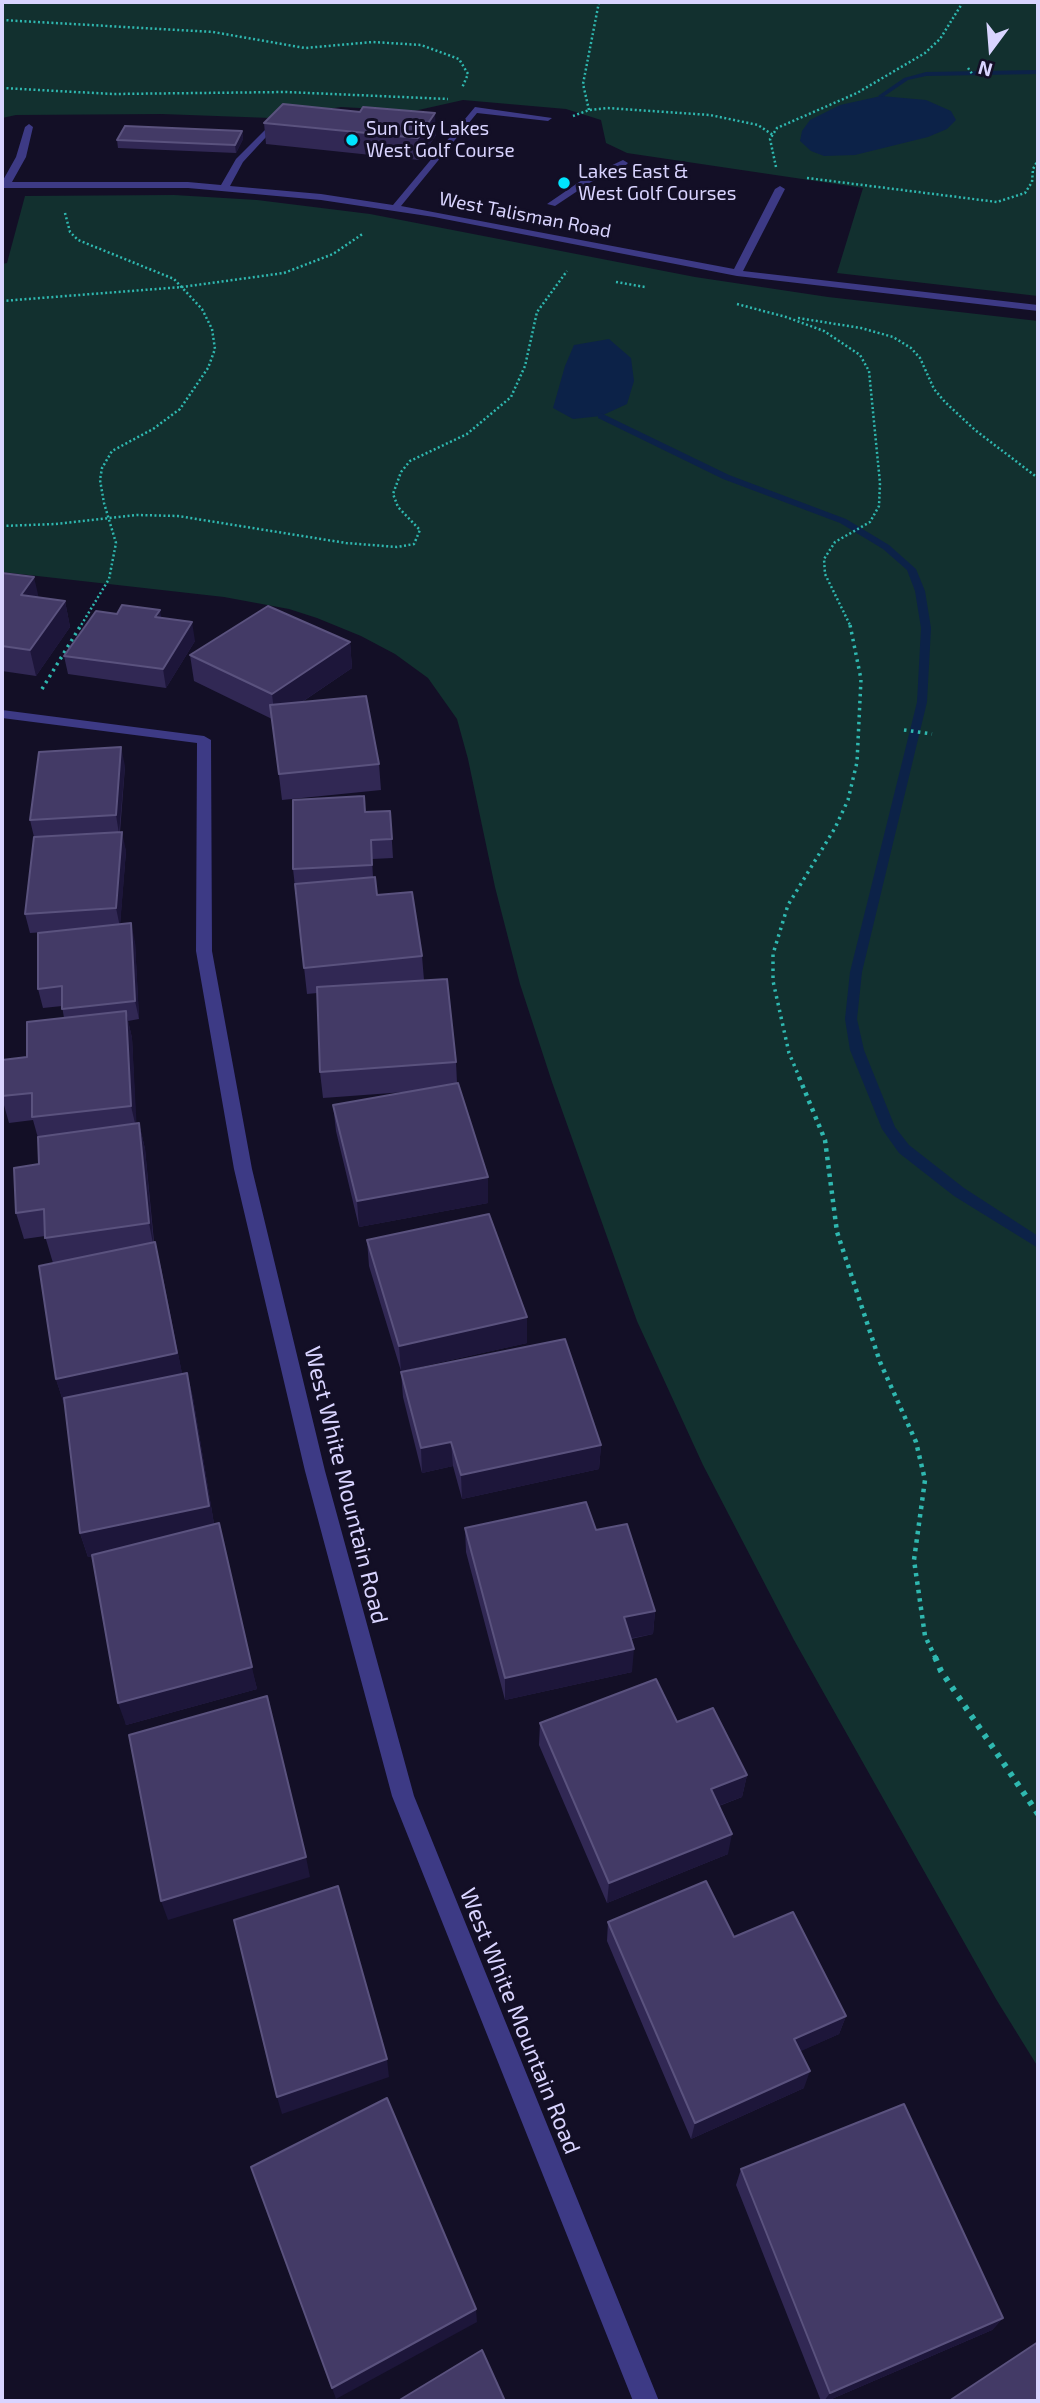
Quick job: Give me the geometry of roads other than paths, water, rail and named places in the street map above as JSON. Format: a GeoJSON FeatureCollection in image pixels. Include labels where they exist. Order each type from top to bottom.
{"type":"FeatureCollection","features":[{"type":"Feature","properties":{"kind":"street"},"geometry":{"type":"LineString","coordinates":[[395,208],[475,110],[548,118]]}},
{"type":"Feature","properties":{"kind":"street"},"geometry":{"type":"LineString","coordinates":[[224,188],[239,161],[275,123]]}},
{"type":"Feature","properties":{"kind":"street"},"geometry":{"type":"LineString","coordinates":[[4,185],[21,157],[29,127]]}},
{"type":"Feature","properties":{"kind":"street"},"geometry":{"type":"LineString","coordinates":[[552,204],[588,180],[623,163]]}},
{"type":"Feature","properties":{"kind":"street","name":"West Talisman Road"},"geometry":{"type":"LineString","coordinates":[[4,185],[188,185],[395,208],[737,273],[1038,308]]}},
{"type":"Feature","properties":{"kind":"street"},"geometry":{"type":"LineString","coordinates":[[737,273],[780,189]]}},
{"type":"Feature","properties":{"kind":"street","name":"West White Mountain Road"},"geometry":{"type":"LineString","coordinates":[[2,714],[204,740],[204,951],[243,1169],[315,1471],[403,1796],[646,2401]]}},
{"type":"Feature","properties":{"kind":"water"},"geometry":{"type":"Polygon","coordinates":[[[881,96],[926,100],[951,111],[956,120],[947,129],[928,137],[855,155],[824,156],[811,151],[800,141],[802,131],[810,120],[840,105],[881,96]]]}},
{"type":"Feature","properties":{"kind":"water"},"geometry":{"type":"Polygon","coordinates":[[[609,339],[631,358],[634,381],[627,404],[601,416],[573,419],[553,408],[574,345],[609,339]]]}},
{"type":"Feature","properties":{"kind":"waterway"},"geometry":{"type":"LineString","coordinates":[[881,96],[906,79],[926,74],[1038,72]]}},
{"type":"Feature","properties":{"kind":"waterway"},"geometry":{"type":"LineString","coordinates":[[601,416],[726,477],[843,521],[886,547],[911,569],[920,591],[926,628],[922,702],[856,972],[851,1019],[857,1050],[889,1129],[904,1149],[959,1192],[1038,1243]]}},
{"type":"Feature","properties":{"kind":"place","name":"Sun City Lakes West Golf Course"},"geometry":{"type":"Point","coordinates":[352,140]}},
{"type":"Feature","properties":{"kind":"place","name":"Lakes East & West Golf Courses"},"geometry":{"type":"Point","coordinates":[564,183]}}]}
